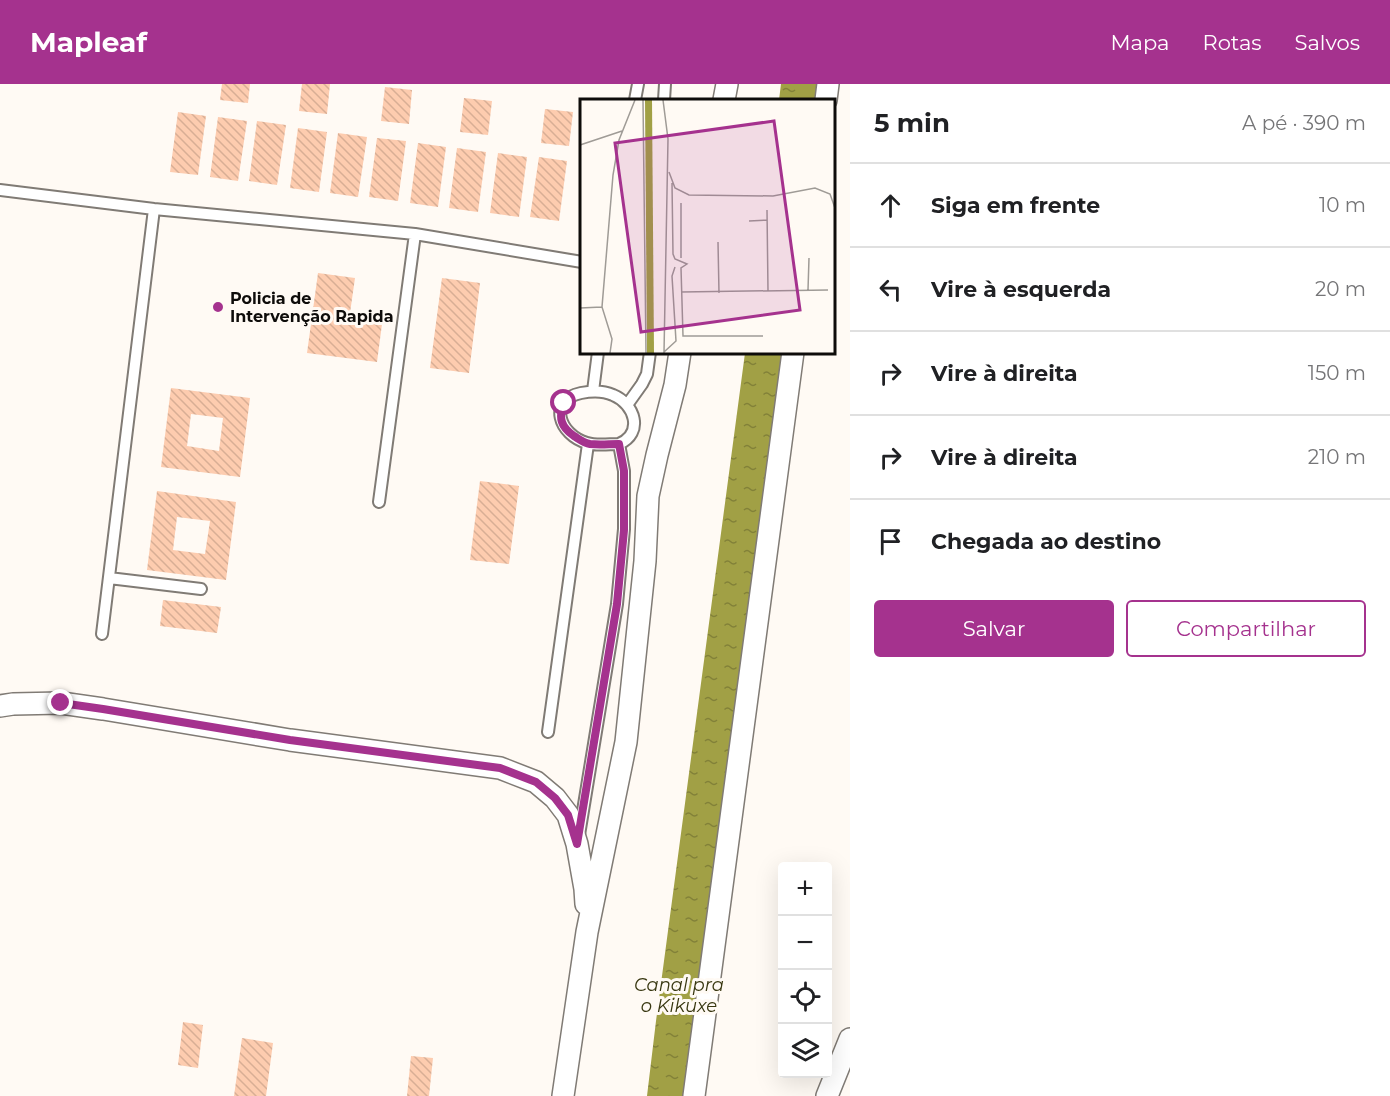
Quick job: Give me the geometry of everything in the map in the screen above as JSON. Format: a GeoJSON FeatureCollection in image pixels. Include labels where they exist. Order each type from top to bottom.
{"type":"FeatureCollection","features":[{"type":"Feature","properties":{"kind":"street"},"geometry":{"type":"LineString","coordinates":[[724,99],[727,84]]}},
{"type":"Feature","properties":{"kind":"street"},"geometry":{"type":"LineString","coordinates":[[826,99],[828,84]]}},
{"type":"Feature","properties":{"kind":"street"},"geometry":{"type":"LineString","coordinates":[[563,1096],[587,932],[626,742],[645,561],[648,496],[675,385],[680,354]]}},
{"type":"Feature","properties":{"kind":"street"},"geometry":{"type":"LineString","coordinates":[[694,1096],[793,354]]}},
{"type":"Feature","properties":{"kind":"street"},"geometry":{"type":"LineString","coordinates":[[0,706],[61,703],[290,740],[500,768],[536,782],[555,798],[568,815],[577,844],[585,889],[587,932]]}},
{"type":"Feature","properties":{"kind":"street"},"geometry":{"type":"LineString","coordinates":[[827,1096],[850,1039]]}},
{"type":"Feature","properties":{"kind":"lane"},"geometry":{"type":"LineString","coordinates":[[635,99],[638,84]]}},
{"type":"Feature","properties":{"kind":"lane"},"geometry":{"type":"LineString","coordinates":[[664,99],[665,84]]}},
{"type":"Feature","properties":{"kind":"lane"},"geometry":{"type":"LineString","coordinates":[[0,190],[154,209],[415,234],[580,262]]}},
{"type":"Feature","properties":{"kind":"lane"},"geometry":{"type":"LineString","coordinates":[[102,634],[154,209]]}},
{"type":"Feature","properties":{"kind":"lane"},"geometry":{"type":"LineString","coordinates":[[379,502],[415,234]]}},
{"type":"Feature","properties":{"kind":"lane"},"geometry":{"type":"LineString","coordinates":[[593,391],[598,354]]}},
{"type":"Feature","properties":{"kind":"lane"},"geometry":{"type":"LineString","coordinates":[[627,405],[647,374],[650,354]]}},
{"type":"Feature","properties":{"kind":"lane"},"geometry":{"type":"LineString","coordinates":[[593,391],[611,394],[627,405],[632,413],[634,422],[631,436],[619,444],[588,444],[567,431],[561,421],[561,411],[564,403],[570,397],[593,391]]}},
{"type":"Feature","properties":{"kind":"lane"},"geometry":{"type":"LineString","coordinates":[[548,732],[588,444]]}},
{"type":"Feature","properties":{"kind":"lane"},"geometry":{"type":"LineString","coordinates":[[577,844],[617,604],[624,530],[624,471],[619,444]]}},
{"type":"Feature","properties":{"kind":"lane"},"geometry":{"type":"LineString","coordinates":[[109,578],[201,589]]}},
{"type":"Feature","properties":{"kind":"water"},"geometry":{"type":"Polygon","coordinates":[[[781,84],[819,84],[817,99],[779,99],[781,84]]]}},
{"type":"Feature","properties":{"kind":"water","name":"Canal pra o Kikuxe"},"geometry":{"type":"Polygon","coordinates":[[[745,354],[784,354],[686,1096],[647,1096],[745,354]]]}},
{"type":"Feature","properties":{"kind":"building"},"geometry":{"type":"Polygon","coordinates":[[[222,84],[250,84],[248,103],[220,100],[222,84]]]}},
{"type":"Feature","properties":{"kind":"building"},"geometry":{"type":"Polygon","coordinates":[[[302,84],[330,84],[327,114],[299,111],[302,84]]]}},
{"type":"Feature","properties":{"kind":"building"},"geometry":{"type":"Polygon","coordinates":[[[385,87],[412,90],[409,124],[381,121],[385,87]]]}},
{"type":"Feature","properties":{"kind":"building"},"geometry":{"type":"Polygon","coordinates":[[[464,98],[492,101],[488,135],[460,132],[464,98]]]}},
{"type":"Feature","properties":{"kind":"building"},"geometry":{"type":"Polygon","coordinates":[[[545,109],[573,112],[569,146],[541,143],[545,109]]]}},
{"type":"Feature","properties":{"kind":"building"},"geometry":{"type":"Polygon","coordinates":[[[178,112],[206,116],[198,175],[170,172],[178,112]]]}},
{"type":"Feature","properties":{"kind":"building"},"geometry":{"type":"Polygon","coordinates":[[[218,117],[247,121],[238,181],[210,177],[218,117]]]}},
{"type":"Feature","properties":{"kind":"building"},"geometry":{"type":"Polygon","coordinates":[[[257,121],[286,125],[277,185],[249,181],[257,121]]]}},
{"type":"Feature","properties":{"kind":"building"},"geometry":{"type":"Polygon","coordinates":[[[298,128],[327,132],[319,192],[290,188],[298,128]]]}},
{"type":"Feature","properties":{"kind":"building"},"geometry":{"type":"Polygon","coordinates":[[[338,133],[367,137],[358,197],[330,193],[338,133]]]}},
{"type":"Feature","properties":{"kind":"building"},"geometry":{"type":"Polygon","coordinates":[[[377,138],[406,141],[398,201],[369,197],[377,138]]]}},
{"type":"Feature","properties":{"kind":"building"},"geometry":{"type":"Polygon","coordinates":[[[418,143],[446,147],[438,207],[410,203],[418,143]]]}},
{"type":"Feature","properties":{"kind":"building"},"geometry":{"type":"Polygon","coordinates":[[[457,148],[486,152],[478,212],[449,208],[457,148]]]}},
{"type":"Feature","properties":{"kind":"building"},"geometry":{"type":"Polygon","coordinates":[[[498,153],[527,157],[519,217],[490,213],[498,153]]]}},
{"type":"Feature","properties":{"kind":"building"},"geometry":{"type":"Polygon","coordinates":[[[539,157],[567,161],[559,221],[530,217],[539,157]]]}},
{"type":"Feature","properties":{"kind":"building"},"geometry":{"type":"Polygon","coordinates":[[[318,273],[355,278],[349,320],[382,324],[377,362],[307,353],[318,273]]]}},
{"type":"Feature","properties":{"kind":"building"},"geometry":{"type":"Polygon","coordinates":[[[442,278],[480,283],[469,373],[430,368],[442,278]]]}},
{"type":"Feature","properties":{"kind":"building"},"geometry":{"type":"Polygon","coordinates":[[[171,388],[250,398],[240,477],[161,467],[171,388]],[[191,414],[187,446],[219,451],[223,418],[191,414]]]}},
{"type":"Feature","properties":{"kind":"building"},"geometry":{"type":"Polygon","coordinates":[[[480,481],[519,486],[509,564],[470,560],[480,481]]]}},
{"type":"Feature","properties":{"kind":"building"},"geometry":{"type":"Polygon","coordinates":[[[157,491],[236,502],[226,580],[147,570],[157,491]],[[177,517],[173,550],[205,554],[210,521],[177,517]]]}},
{"type":"Feature","properties":{"kind":"building"},"geometry":{"type":"Polygon","coordinates":[[[163,600],[221,607],[217,633],[160,626],[163,600]]]}},
{"type":"Feature","properties":{"kind":"building"},"geometry":{"type":"Polygon","coordinates":[[[183,1022],[203,1025],[198,1068],[178,1065],[183,1022]]]}},
{"type":"Feature","properties":{"kind":"building"},"geometry":{"type":"Polygon","coordinates":[[[242,1038],[273,1043],[266,1096],[234,1096],[242,1038]]]}},
{"type":"Feature","properties":{"kind":"building"},"geometry":{"type":"Polygon","coordinates":[[[411,1056],[433,1058],[429,1096],[407,1096],[411,1056]]]}},
{"type":"Feature","properties":{"kind":"place","name":"Policia de Intervenção Rapida"},"geometry":{"type":"Point","coordinates":[218,307]}},
{"type":"Feature","properties":{"kind":"route"},"geometry":{"type":"LineString","coordinates":[[61,703],[290,740],[500,768],[536,782],[555,798],[568,815],[577,844],[617,604],[624,530],[624,471],[619,444],[588,444],[564,428],[561,411],[564,403]]}}]}
